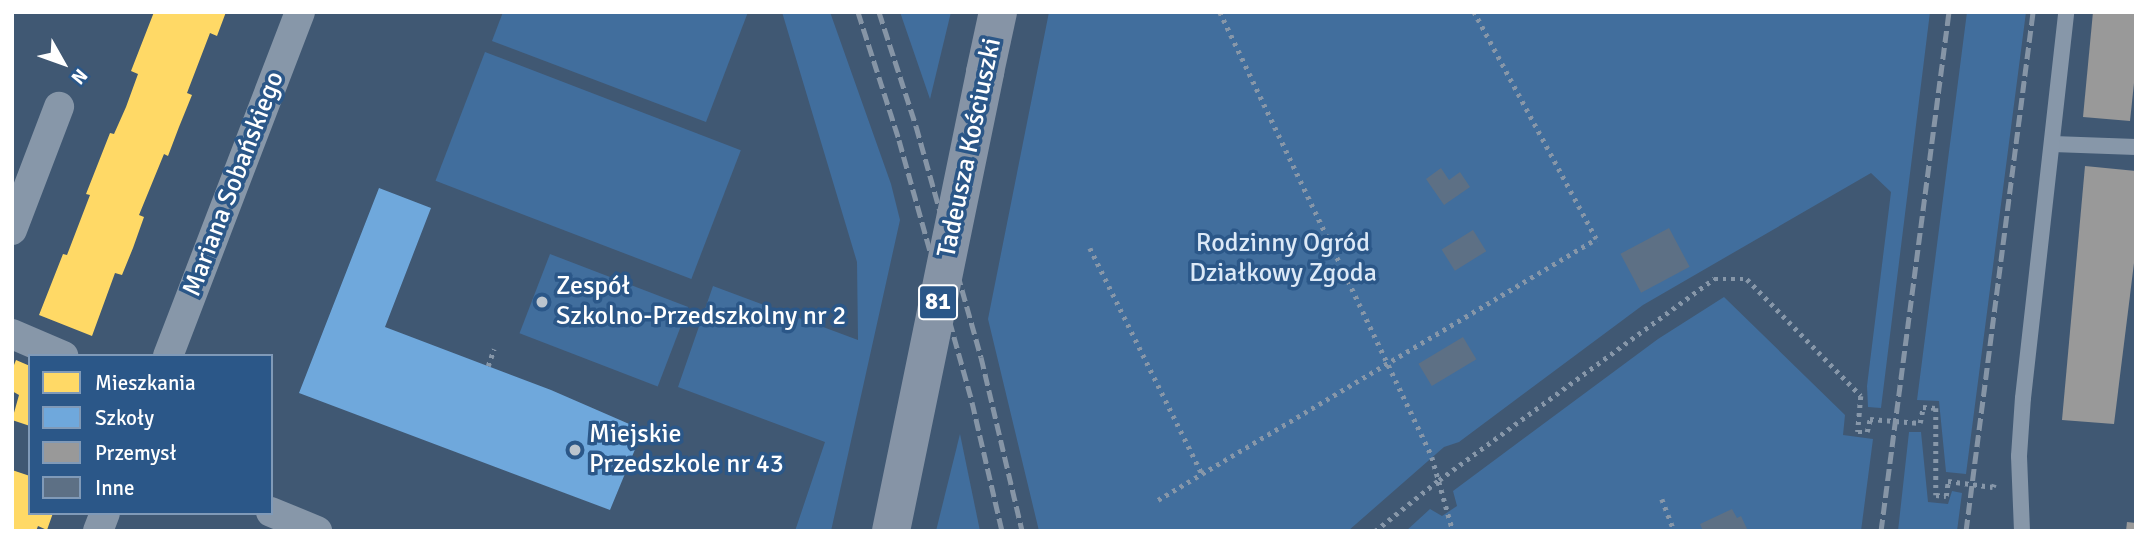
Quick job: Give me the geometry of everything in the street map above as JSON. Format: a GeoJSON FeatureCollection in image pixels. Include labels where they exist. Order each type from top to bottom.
{"type":"FeatureCollection","features":[{"type":"Feature","properties":{"kind":"main road","name":"Tadeusza Kościuszki"},"geometry":{"type":"LineString","coordinates":[[891,531],[998,12]]}},
{"type":"Feature","properties":{"kind":"street","name":"Mariana Sobańskiego"},"geometry":{"type":"LineString","coordinates":[[169,354],[300,12]]}},
{"type":"Feature","properties":{"kind":"street"},"geometry":{"type":"LineString","coordinates":[[12,230],[59,107]]}},
{"type":"Feature","properties":{"kind":"street"},"geometry":{"type":"LineString","coordinates":[[12,334],[58,354]]}},
{"type":"Feature","properties":{"kind":"street"},"geometry":{"type":"LineString","coordinates":[[273,513],[317,531]]}},
{"type":"Feature","properties":{"kind":"lane"},"geometry":{"type":"LineString","coordinates":[[2022,531],[2019,456],[2023,398],[2066,12]]}},
{"type":"Feature","properties":{"kind":"lane"},"geometry":{"type":"LineString","coordinates":[[2053,144],[2136,147]]}},
{"type":"Feature","properties":{"kind":"path"},"geometry":{"type":"LineString","coordinates":[[1220,12],[1386,366],[1432,457],[1453,531]]}},
{"type":"Feature","properties":{"kind":"path"},"geometry":{"type":"LineString","coordinates":[[1158,500],[1596,239],[1474,12]]}},
{"type":"Feature","properties":{"kind":"path"},"geometry":{"type":"LineString","coordinates":[[1090,248],[1202,474]]}},
{"type":"Feature","properties":{"kind":"path"},"geometry":{"type":"LineString","coordinates":[[1376,531],[1439,480],[1714,279],[1746,279],[1861,396],[1857,432],[1867,432],[1870,419],[1920,423],[1923,407],[1936,408],[1936,495],[1946,496],[1948,481],[1993,487],[1994,480],[2002,482],[2001,507],[2020,509]]}},
{"type":"Feature","properties":{"kind":"path"},"geometry":{"type":"LineString","coordinates":[[488,366],[494,349]]}},
{"type":"Feature","properties":{"kind":"path"},"geometry":{"type":"LineString","coordinates":[[1662,499],[1674,531]]}},
{"type":"Feature","properties":{"kind":"green space"},"geometry":{"type":"Polygon","coordinates":[[[503,12],[748,12],[706,122],[492,41],[503,12]]]}},
{"type":"Feature","properties":{"kind":"green space"},"geometry":{"type":"Polygon","coordinates":[[[782,12],[830,12],[891,184],[900,220],[831,531],[795,531],[825,442],[678,387],[713,286],[858,340],[857,262],[782,12]]]}},
{"type":"Feature","properties":{"kind":"green space"},"geometry":{"type":"Polygon","coordinates":[[[900,12],[951,12],[930,99],[900,12]]]}},
{"type":"Feature","properties":{"kind":"green space","name":"Rodzinny Ogród Działkowy Zgoda"},"geometry":{"type":"Polygon","coordinates":[[[1049,12],[1930,12],[1881,408],[1868,407],[1867,386],[1891,192],[1871,173],[1643,305],[1459,442],[1444,447],[1348,531],[1039,531],[988,319],[1049,12]]]}},
{"type":"Feature","properties":{"kind":"green space"},"geometry":{"type":"Polygon","coordinates":[[[1967,12],[2026,12],[1966,474],[1946,472],[1939,401],[1917,400],[1967,12]]]}},
{"type":"Feature","properties":{"kind":"green space"},"geometry":{"type":"Polygon","coordinates":[[[485,52],[741,150],[691,279],[436,181],[485,52]]]}},
{"type":"Feature","properties":{"kind":"green space"},"geometry":{"type":"Polygon","coordinates":[[[550,254],[688,307],[658,386],[520,333],[550,254]]]}},
{"type":"Feature","properties":{"kind":"green space"},"geometry":{"type":"Polygon","coordinates":[[[1724,297],[1845,415],[1843,435],[1873,439],[1861,531],[1406,531],[1430,509],[1442,516],[1457,506],[1453,491],[1658,339],[1724,297]]]}},
{"type":"Feature","properties":{"kind":"green space"},"geometry":{"type":"Polygon","coordinates":[[[1909,432],[1921,432],[1928,502],[1948,504],[1952,491],[1962,493],[1957,531],[1898,531],[1909,432]]]}},
{"type":"Feature","properties":{"kind":"green space"},"geometry":{"type":"Polygon","coordinates":[[[960,434],[980,531],[936,531],[960,434]]]}},
{"type":"Feature","properties":{"kind":"building: Mieszkania"},"geometry":{"type":"Polygon","coordinates":[[[154,12],[226,12],[217,36],[210,33],[187,93],[192,95],[168,156],[164,154],[139,215],[144,217],[133,248],[122,275],[115,273],[92,336],[39,315],[63,254],[67,255],[90,195],[86,194],[110,133],[114,134],[126,107],[138,74],[131,71],[154,12]]]}},
{"type":"Feature","properties":{"kind":"building: Mieszkania"},"geometry":{"type":"Polygon","coordinates":[[[16,360],[28,365],[28,425],[12,420],[19,395],[12,391],[12,370],[16,360]]]}},
{"type":"Feature","properties":{"kind":"building: Mieszkania"},"geometry":{"type":"Polygon","coordinates":[[[12,470],[28,475],[28,515],[52,515],[47,530],[38,526],[36,531],[12,529],[12,470]]]}},
{"type":"Feature","properties":{"kind":"building: Szkoły"},"geometry":{"type":"Polygon","coordinates":[[[379,188],[431,208],[385,327],[551,390],[643,430],[610,510],[299,393],[379,188]]]}},
{"type":"Feature","properties":{"kind":"building: Przemysł"},"geometry":{"type":"Polygon","coordinates":[[[2093,12],[2136,12],[2136,64],[2130,121],[2083,117],[2093,12]]]}},
{"type":"Feature","properties":{"kind":"building: Przemysł"},"geometry":{"type":"Polygon","coordinates":[[[2085,166],[2136,171],[2136,247],[2114,424],[2062,420],[2085,166]]]}},
{"type":"Feature","properties":{"kind":"building: Przemysł"},"geometry":{"type":"Polygon","coordinates":[[[2127,522],[2136,523],[2136,531],[2126,531],[2127,522]]]}},
{"type":"Feature","properties":{"kind":"building: Inne"},"geometry":{"type":"Polygon","coordinates":[[[1441,168],[1449,180],[1460,172],[1470,187],[1444,205],[1426,179],[1441,168]]]}},
{"type":"Feature","properties":{"kind":"building: Inne"},"geometry":{"type":"Polygon","coordinates":[[[1669,228],[1690,267],[1641,293],[1620,254],[1669,228]]]}},
{"type":"Feature","properties":{"kind":"building: Inne"},"geometry":{"type":"Polygon","coordinates":[[[1473,230],[1486,251],[1455,271],[1442,250],[1473,230]]]}},
{"type":"Feature","properties":{"kind":"building: Inne"},"geometry":{"type":"Polygon","coordinates":[[[1463,337],[1476,359],[1432,386],[1418,364],[1463,337]]]}},
{"type":"Feature","properties":{"kind":"building: Inne"},"geometry":{"type":"Polygon","coordinates":[[[1732,509],[1737,518],[1741,516],[1748,531],[1703,531],[1700,524],[1732,509]]]}},
{"type":"Feature","properties":{"kind":"railway"},"geometry":{"type":"LineString","coordinates":[[858,12],[899,140],[972,402],[1002,531]]}},
{"type":"Feature","properties":{"kind":"railway"},"geometry":{"type":"LineString","coordinates":[[879,12],[916,126],[981,357],[1022,531]]}},
{"type":"Feature","properties":{"kind":"railway"},"geometry":{"type":"LineString","coordinates":[[1881,531],[1949,12]]}},
{"type":"Feature","properties":{"kind":"railway"},"geometry":{"type":"LineString","coordinates":[[1966,531],[2033,12]]}},
{"type":"Feature","properties":{"kind":"place","name":"Zespół Szkolno-Przedszkolny nr 2"},"geometry":{"type":"Point","coordinates":[542,302]}},
{"type":"Feature","properties":{"kind":"place","name":"Miejskie Przedszkole nr 43"},"geometry":{"type":"Point","coordinates":[575,450]}}]}
